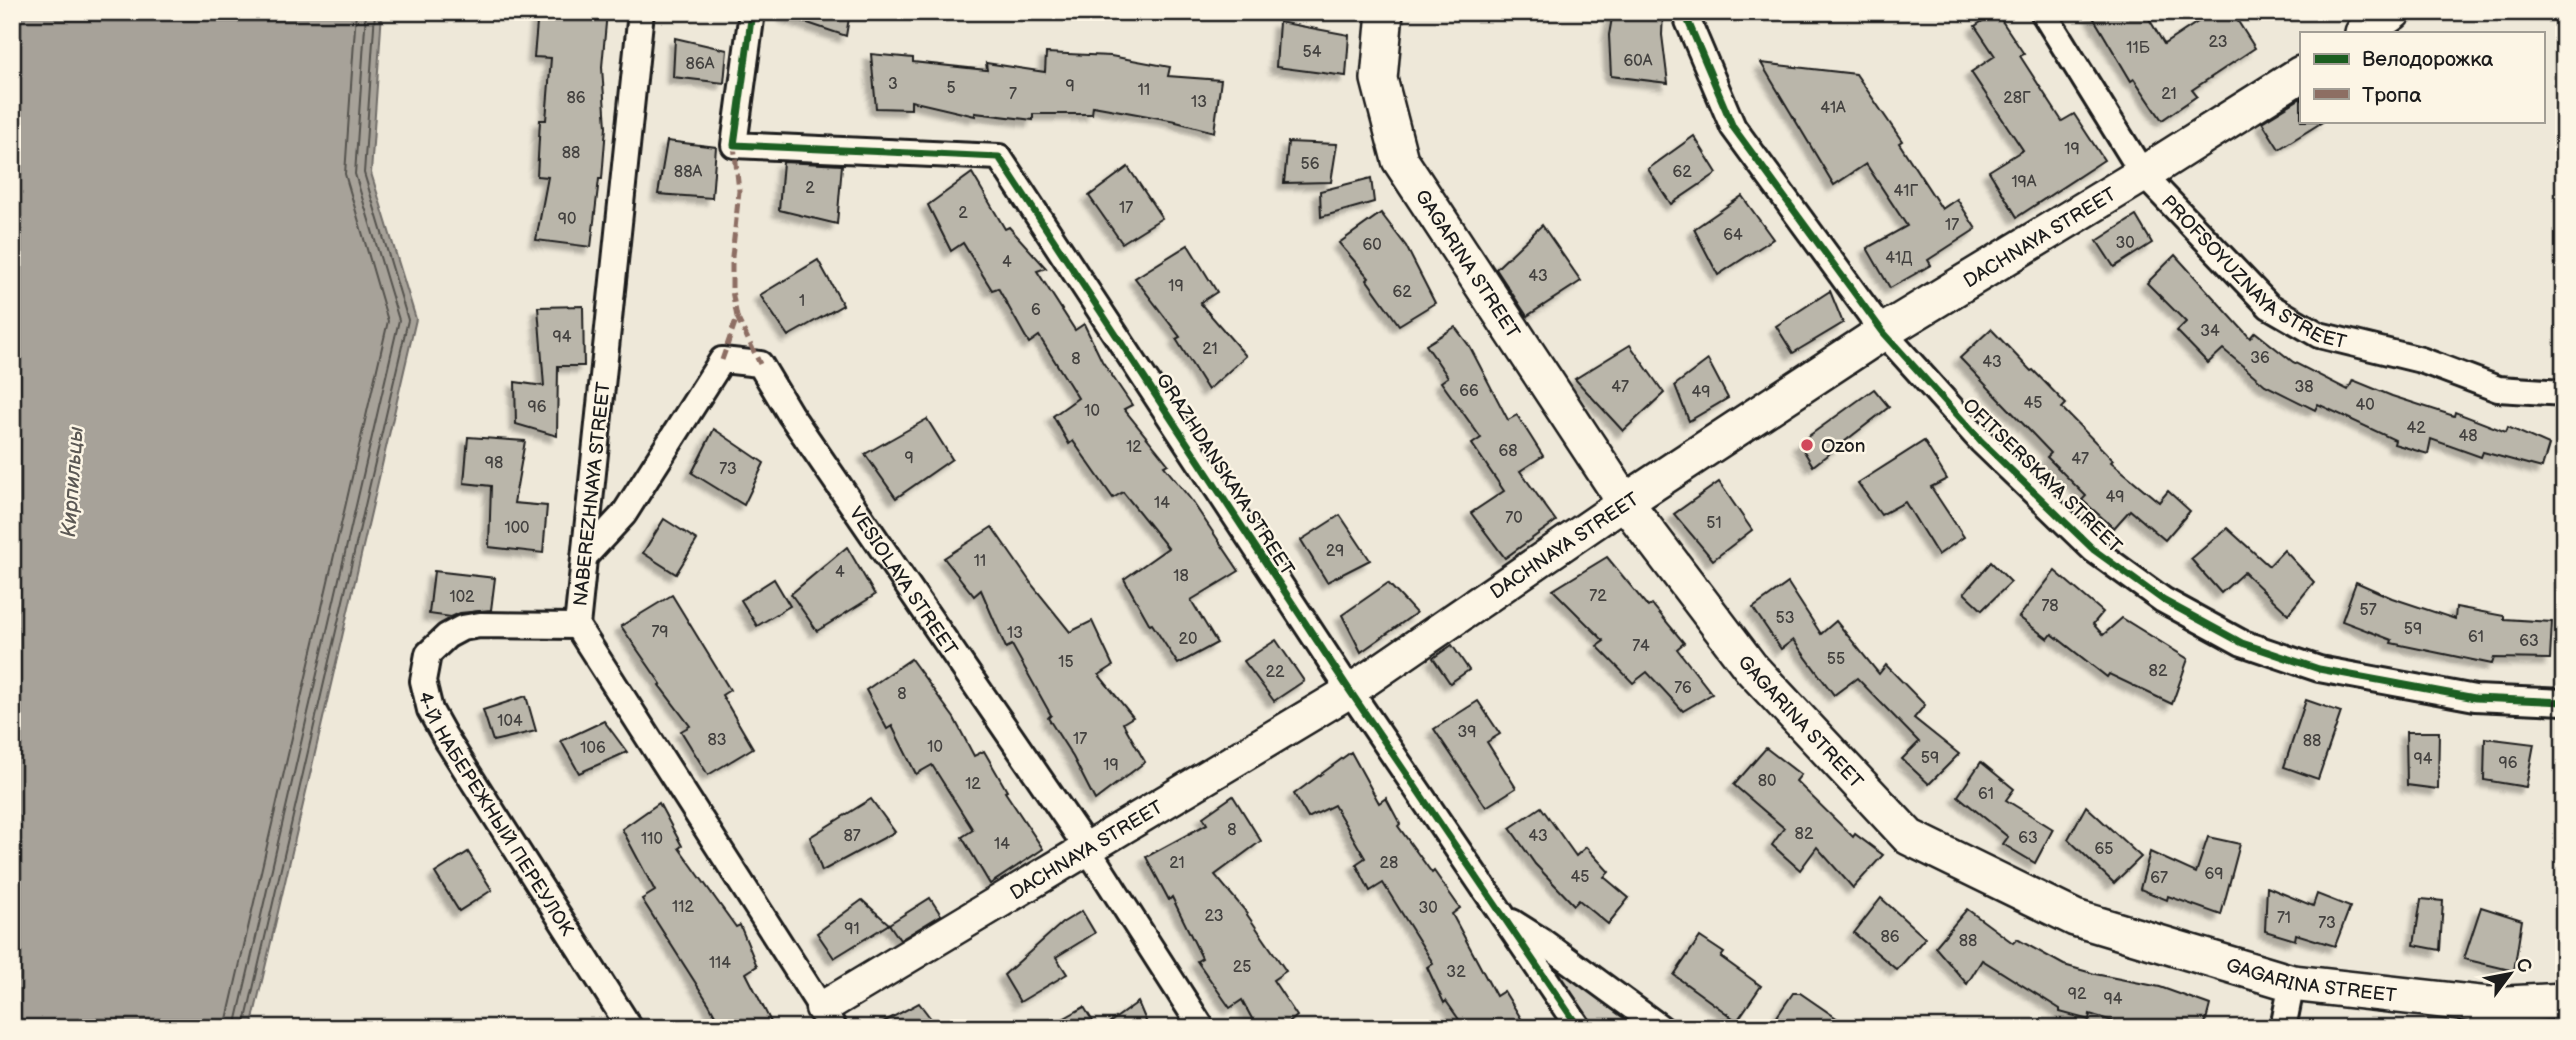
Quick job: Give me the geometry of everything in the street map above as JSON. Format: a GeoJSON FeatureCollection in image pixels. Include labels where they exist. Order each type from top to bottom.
{"type":"FeatureCollection","features":[{"type":"Feature","properties":{"kind":"main road","name":"GAGARINA STREET"},"geometry":{"type":"LineString","coordinates":[[1385,12],[1379,79],[1400,160],[1625,502],[1751,668],[1909,837],[2075,918],[2292,983],[2488,1005],[2564,1001]]}},
{"type":"Feature","properties":{"kind":"main road"},"geometry":{"type":"LineString","coordinates":[[2364,32],[2393,12]]}},
{"type":"Feature","properties":{"kind":"main road","name":"DACHNAYA STREET"},"geometry":{"type":"LineString","coordinates":[[1625,502],[1883,332],[2143,174],[2300,75]]}},
{"type":"Feature","properties":{"kind":"street","name":"NABEREZHNAYA STREET"},"geometry":{"type":"LineString","coordinates":[[641,12],[577,626],[828,1018]]}},
{"type":"Feature","properties":{"kind":"street","name":"GRAZHDANSKAYA STREET"},"geometry":{"type":"LineString","coordinates":[[752,12],[734,145],[999,157],[1350,691],[1578,1028]]}},
{"type":"Feature","properties":{"kind":"street","name":"OFITSERSKAYA STREET"},"geometry":{"type":"LineString","coordinates":[[1689,12],[1688,21],[1733,127],[1883,332],[1981,441],[2094,550],[2163,600],[2242,643],[2319,669],[2475,698],[2564,702]]}},
{"type":"Feature","properties":{"kind":"street","name":"PROFSOYUZNAYA STREET"},"geometry":{"type":"LineString","coordinates":[[2043,12],[2143,174],[2269,306],[2319,335],[2421,360],[2498,389],[2564,393]]}},
{"type":"Feature","properties":{"kind":"street","name":"VESIOLAYA STREET"},"geometry":{"type":"LineString","coordinates":[[586,555],[624,514],[722,360],[760,364],[790,414],[1087,848],[1202,1028]]}},
{"type":"Feature","properties":{"kind":"street","name":"DACHNAYA STREET"},"geometry":{"type":"LineString","coordinates":[[828,1018],[1087,848],[1350,691],[1625,502]]}},
{"type":"Feature","properties":{"kind":"street","name":"4-Й НАБЕРЕЖНЫЙ ПЕРЕУЛОК"},"geometry":{"type":"LineString","coordinates":[[577,626],[481,625],[462,628],[447,636],[428,654],[422,681],[430,710],[445,737],[630,1028]]}},
{"type":"Feature","properties":{"kind":"street"},"geometry":{"type":"LineString","coordinates":[[1503,916],[1542,941],[1661,1028]]}},
{"type":"Feature","properties":{"kind":"street"},"geometry":{"type":"LineString","coordinates":[[2283,1028],[2292,983]]}},
{"type":"Feature","properties":{"kind":"shaded area"},"geometry":{"type":"Polygon","coordinates":[[[1533,944],[1654,1028],[1591,1028],[1533,944]]]}},
{"type":"Feature","properties":{"kind":"water","name":"Кирпильцы"},"geometry":{"type":"Polygon","coordinates":[[[12,12],[382,12],[371,173],[416,319],[251,1028],[12,1028],[12,12]]]}},
{"type":"Feature","properties":{"kind":"building"},"geometry":{"type":"Polygon","coordinates":[[[538,12],[607,12],[602,67],[606,127],[602,179],[599,179],[591,247],[536,240],[548,177],[537,176],[540,120],[546,120],[551,58],[534,57],[538,12]]]}},
{"type":"Feature","properties":{"kind":"building"},"geometry":{"type":"Polygon","coordinates":[[[785,12],[850,12],[846,36],[784,15],[785,12]]]}},
{"type":"Feature","properties":{"kind":"building"},"geometry":{"type":"Polygon","coordinates":[[[1613,12],[1663,12],[1662,35],[1668,83],[1611,76],[1609,35],[1613,12]]]}},
{"type":"Feature","properties":{"kind":"building"},"geometry":{"type":"Polygon","coordinates":[[[1996,12],[2024,54],[2020,56],[2062,121],[2074,114],[2104,160],[2017,217],[1989,171],[2023,150],[1971,72],[1995,56],[1975,26],[1996,12]]]}},
{"type":"Feature","properties":{"kind":"building"},"geometry":{"type":"Polygon","coordinates":[[[2090,12],[2145,12],[2164,44],[2213,12],[2232,12],[2255,48],[2192,90],[2197,96],[2162,120],[2134,79],[2131,81],[2090,12]]]}},
{"type":"Feature","properties":{"kind":"building"},"geometry":{"type":"Polygon","coordinates":[[[1279,22],[1349,35],[1346,76],[1276,67],[1279,22]]]}},
{"type":"Feature","properties":{"kind":"building"},"geometry":{"type":"Polygon","coordinates":[[[675,38],[727,50],[724,83],[673,77],[675,38]]]}},
{"type":"Feature","properties":{"kind":"building"},"geometry":{"type":"Polygon","coordinates":[[[1046,53],[1111,56],[1170,67],[1168,76],[1221,80],[1214,132],[1176,121],[1093,106],[1092,114],[1033,114],[1033,120],[975,113],[975,116],[911,101],[911,109],[876,108],[871,54],[913,58],[913,62],[987,70],[986,63],[1045,72],[1046,53]]]}},
{"type":"Feature","properties":{"kind":"building"},"geometry":{"type":"Polygon","coordinates":[[[1761,63],[1856,74],[1902,141],[1899,143],[1942,209],[1957,199],[1976,229],[1928,260],[1931,265],[1890,288],[1867,248],[1907,226],[1866,164],[1834,185],[1761,63]]]}},
{"type":"Feature","properties":{"kind":"building"},"geometry":{"type":"Polygon","coordinates":[[[2300,99],[2300,122],[2322,122],[2279,149],[2262,122],[2300,99]]]}},
{"type":"Feature","properties":{"kind":"building"},"geometry":{"type":"Polygon","coordinates":[[[1694,136],[1717,173],[1671,204],[1648,169],[1694,136]]]}},
{"type":"Feature","properties":{"kind":"building"},"geometry":{"type":"Polygon","coordinates":[[[667,141],[716,147],[712,198],[658,194],[667,141]]]}},
{"type":"Feature","properties":{"kind":"building"},"geometry":{"type":"Polygon","coordinates":[[[1288,142],[1337,144],[1331,182],[1284,183],[1288,142]]]}},
{"type":"Feature","properties":{"kind":"building"},"geometry":{"type":"Polygon","coordinates":[[[783,162],[842,165],[837,224],[779,210],[783,162]]]}},
{"type":"Feature","properties":{"kind":"building"},"geometry":{"type":"Polygon","coordinates":[[[1128,167],[1162,218],[1122,243],[1089,196],[1128,167]]]}},
{"type":"Feature","properties":{"kind":"building"},"geometry":{"type":"Polygon","coordinates":[[[972,173],[1005,229],[1009,227],[1046,268],[1037,271],[1075,330],[1084,324],[1102,361],[1132,405],[1124,409],[1168,464],[1164,466],[1192,501],[1239,571],[1191,600],[1217,643],[1178,664],[1152,624],[1150,625],[1124,579],[1168,548],[1123,492],[1113,498],[1073,441],[1069,444],[1053,416],[1078,398],[1039,336],[1029,343],[998,288],[992,290],[963,243],[951,251],[928,205],[972,173]]]}},
{"type":"Feature","properties":{"kind":"building"},"geometry":{"type":"Polygon","coordinates":[[[1371,178],[1374,202],[1321,217],[1320,191],[1371,178]]]}},
{"type":"Feature","properties":{"kind":"building"},"geometry":{"type":"Polygon","coordinates":[[[1742,196],[1773,239],[1718,275],[1694,229],[1742,196]]]}},
{"type":"Feature","properties":{"kind":"building"},"geometry":{"type":"Polygon","coordinates":[[[1381,213],[1406,246],[1435,303],[1399,325],[1367,280],[1369,278],[1339,243],[1381,213]]]}},
{"type":"Feature","properties":{"kind":"building"},"geometry":{"type":"Polygon","coordinates":[[[2136,216],[2152,243],[2114,267],[2097,241],[2136,216]]]}},
{"type":"Feature","properties":{"kind":"building"},"geometry":{"type":"Polygon","coordinates":[[[1542,225],[1581,281],[1527,316],[1496,269],[1542,225]]]}},
{"type":"Feature","properties":{"kind":"building"},"geometry":{"type":"Polygon","coordinates":[[[1188,245],[1217,292],[1200,303],[1246,356],[1208,390],[1176,339],[1180,337],[1135,278],[1188,245]]]}},
{"type":"Feature","properties":{"kind":"building"},"geometry":{"type":"Polygon","coordinates":[[[2175,255],[2250,338],[2255,332],[2293,362],[2348,390],[2353,380],[2392,396],[2454,416],[2455,412],[2506,432],[2508,427],[2549,445],[2542,468],[2483,452],[2481,457],[2431,439],[2428,454],[2394,444],[2395,440],[2318,404],[2315,410],[2265,385],[2223,349],[2208,363],[2177,331],[2186,322],[2147,283],[2175,255]]]}},
{"type":"Feature","properties":{"kind":"building"},"geometry":{"type":"Polygon","coordinates":[[[818,260],[843,305],[788,336],[760,295],[818,260]]]}},
{"type":"Feature","properties":{"kind":"building"},"geometry":{"type":"Polygon","coordinates":[[[1830,291],[1843,323],[1793,353],[1776,326],[1830,291]]]}},
{"type":"Feature","properties":{"kind":"building"},"geometry":{"type":"Polygon","coordinates":[[[583,306],[584,366],[558,366],[557,436],[516,424],[515,382],[544,386],[538,307],[583,306]]]}},
{"type":"Feature","properties":{"kind":"building"},"geometry":{"type":"Polygon","coordinates":[[[1455,327],[1470,347],[1508,420],[1517,415],[1543,456],[1520,471],[1556,521],[1505,558],[1471,513],[1504,491],[1472,444],[1481,438],[1441,382],[1448,377],[1426,345],[1455,327]]]}},
{"type":"Feature","properties":{"kind":"building"},"geometry":{"type":"Polygon","coordinates":[[[1991,329],[2066,404],[2062,408],[2113,460],[2111,462],[2159,502],[2168,491],[2190,511],[2165,540],[2130,510],[2114,528],[2082,500],[2086,496],[2047,457],[2051,453],[1960,358],[1991,329]]]}},
{"type":"Feature","properties":{"kind":"building"},"geometry":{"type":"Polygon","coordinates":[[[1630,345],[1664,393],[1623,431],[1575,379],[1630,345]]]}},
{"type":"Feature","properties":{"kind":"building"},"geometry":{"type":"Polygon","coordinates":[[[1708,360],[1728,398],[1689,421],[1675,385],[1708,360]]]}},
{"type":"Feature","properties":{"kind":"building"},"geometry":{"type":"Polygon","coordinates":[[[1874,389],[1889,407],[1813,466],[1799,443],[1874,389]]]}},
{"type":"Feature","properties":{"kind":"building"},"geometry":{"type":"Polygon","coordinates":[[[927,419],[952,459],[896,498],[865,454],[927,419]]]}},
{"type":"Feature","properties":{"kind":"building"},"geometry":{"type":"Polygon","coordinates":[[[714,429],[764,463],[744,505],[692,473],[714,429]]]}},
{"type":"Feature","properties":{"kind":"building"},"geometry":{"type":"Polygon","coordinates":[[[468,437],[525,441],[514,503],[547,506],[543,553],[489,547],[491,486],[464,483],[468,437]]]}},
{"type":"Feature","properties":{"kind":"building"},"geometry":{"type":"Polygon","coordinates":[[[1924,441],[1947,479],[1931,487],[1964,537],[1938,555],[1905,502],[1881,515],[1858,483],[1924,441]]]}},
{"type":"Feature","properties":{"kind":"building"},"geometry":{"type":"Polygon","coordinates":[[[1719,482],[1752,530],[1713,560],[1674,514],[1719,482]]]}},
{"type":"Feature","properties":{"kind":"building"},"geometry":{"type":"Polygon","coordinates":[[[1340,515],[1370,560],[1327,582],[1301,540],[1340,515]]]}},
{"type":"Feature","properties":{"kind":"building"},"geometry":{"type":"Polygon","coordinates":[[[664,519],[697,540],[676,574],[643,553],[664,519]]]}},
{"type":"Feature","properties":{"kind":"building"},"geometry":{"type":"Polygon","coordinates":[[[992,527],[1033,586],[1070,632],[1092,621],[1113,666],[1099,675],[1133,717],[1123,723],[1145,762],[1095,800],[1073,757],[1048,718],[1051,715],[1012,645],[1006,648],[981,590],[974,596],[944,558],[992,527]]]}},
{"type":"Feature","properties":{"kind":"building"},"geometry":{"type":"Polygon","coordinates":[[[2227,528],[2269,566],[2284,550],[2314,582],[2288,614],[2244,572],[2221,593],[2191,559],[2227,528]]]}},
{"type":"Feature","properties":{"kind":"building"},"geometry":{"type":"Polygon","coordinates":[[[847,547],[875,595],[817,631],[791,594],[847,547]]]}},
{"type":"Feature","properties":{"kind":"building"},"geometry":{"type":"Polygon","coordinates":[[[1607,557],[1648,607],[1652,604],[1684,643],[1677,649],[1712,694],[1683,711],[1647,672],[1633,683],[1597,646],[1604,641],[1553,590],[1607,557]]]}},
{"type":"Feature","properties":{"kind":"building"},"geometry":{"type":"Polygon","coordinates":[[[1991,562],[2011,582],[1982,610],[1964,593],[1991,562]]]}},
{"type":"Feature","properties":{"kind":"building"},"geometry":{"type":"Polygon","coordinates":[[[434,571],[495,578],[491,610],[460,613],[451,617],[429,614],[434,571]]]}},
{"type":"Feature","properties":{"kind":"building"},"geometry":{"type":"Polygon","coordinates":[[[2055,571],[2103,612],[2093,624],[2103,635],[2122,618],[2188,659],[2172,704],[2109,674],[2107,677],[2052,634],[2048,639],[2019,617],[2055,571]]]}},
{"type":"Feature","properties":{"kind":"building"},"geometry":{"type":"Polygon","coordinates":[[[774,579],[790,606],[757,626],[741,600],[774,579]]]}},
{"type":"Feature","properties":{"kind":"building"},"geometry":{"type":"Polygon","coordinates":[[[2356,582],[2392,598],[2455,619],[2456,607],[2504,616],[2504,619],[2552,622],[2550,659],[2494,658],[2492,664],[2391,643],[2392,640],[2342,621],[2356,582]]]}},
{"type":"Feature","properties":{"kind":"building"},"geometry":{"type":"Polygon","coordinates":[[[1388,583],[1416,613],[1361,652],[1342,615],[1388,583]]]}},
{"type":"Feature","properties":{"kind":"building"},"geometry":{"type":"Polygon","coordinates":[[[1788,583],[1821,634],[1836,621],[1879,674],[1886,665],[1925,705],[1914,718],[1959,754],[1929,784],[1902,759],[1919,742],[1857,678],[1834,695],[1793,640],[1781,649],[1753,608],[1788,583]]]}},
{"type":"Feature","properties":{"kind":"building"},"geometry":{"type":"Polygon","coordinates":[[[672,595],[730,690],[722,695],[753,748],[708,775],[681,731],[690,726],[659,685],[661,684],[621,626],[672,595]]]}},
{"type":"Feature","properties":{"kind":"building"},"geometry":{"type":"Polygon","coordinates":[[[1276,640],[1304,681],[1274,701],[1244,661],[1276,640]]]}},
{"type":"Feature","properties":{"kind":"building"},"geometry":{"type":"Polygon","coordinates":[[[1452,645],[1469,670],[1450,683],[1433,658],[1452,645]]]}},
{"type":"Feature","properties":{"kind":"building"},"geometry":{"type":"Polygon","coordinates":[[[911,659],[954,718],[974,756],[984,751],[1007,791],[1005,792],[1043,849],[990,884],[962,837],[973,830],[932,765],[916,774],[892,726],[887,729],[866,690],[911,659]]]}},
{"type":"Feature","properties":{"kind":"building"},"geometry":{"type":"Polygon","coordinates":[[[526,696],[536,731],[493,741],[483,710],[526,696]]]}},
{"type":"Feature","properties":{"kind":"building"},"geometry":{"type":"Polygon","coordinates":[[[2306,700],[2341,712],[2318,779],[2284,767],[2306,700]]]}},
{"type":"Feature","properties":{"kind":"building"},"geometry":{"type":"Polygon","coordinates":[[[1478,701],[1500,734],[1487,742],[1516,788],[1486,807],[1434,729],[1478,701]]]}},
{"type":"Feature","properties":{"kind":"building"},"geometry":{"type":"Polygon","coordinates":[[[604,721],[627,752],[579,773],[561,741],[604,721]]]}},
{"type":"Feature","properties":{"kind":"building"},"geometry":{"type":"Polygon","coordinates":[[[2406,732],[2439,732],[2438,789],[2407,785],[2406,732]]]}},
{"type":"Feature","properties":{"kind":"building"},"geometry":{"type":"Polygon","coordinates":[[[2485,738],[2534,744],[2526,787],[2484,780],[2485,738]]]}},
{"type":"Feature","properties":{"kind":"building"},"geometry":{"type":"Polygon","coordinates":[[[1766,748],[1801,775],[1796,781],[1853,837],[1855,834],[1883,855],[1853,888],[1817,847],[1800,870],[1772,845],[1784,828],[1734,785],[1766,748]]]}},
{"type":"Feature","properties":{"kind":"building"},"geometry":{"type":"Polygon","coordinates":[[[1351,752],[1379,803],[1386,798],[1400,824],[1398,826],[1460,908],[1452,914],[1496,996],[1504,991],[1527,1028],[1465,1028],[1446,1001],[1444,1003],[1427,967],[1433,963],[1383,883],[1370,891],[1356,864],[1365,858],[1334,805],[1308,818],[1294,794],[1351,752]]]}},
{"type":"Feature","properties":{"kind":"building"},"geometry":{"type":"Polygon","coordinates":[[[1981,762],[2014,789],[2006,800],[2053,829],[2035,863],[2003,844],[2008,837],[1958,796],[1981,762]]]}},
{"type":"Feature","properties":{"kind":"building"},"geometry":{"type":"Polygon","coordinates":[[[1233,796],[1261,841],[1215,875],[1247,913],[1286,971],[1273,980],[1297,1016],[1283,1028],[1257,1028],[1242,1000],[1230,1008],[1197,961],[1202,958],[1172,897],[1169,900],[1146,857],[1207,824],[1203,817],[1233,796]]]}},
{"type":"Feature","properties":{"kind":"building"},"geometry":{"type":"Polygon","coordinates":[[[871,799],[895,832],[822,871],[810,837],[871,799]]]}},
{"type":"Feature","properties":{"kind":"building"},"geometry":{"type":"Polygon","coordinates":[[[659,803],[682,846],[679,848],[736,927],[740,925],[757,966],[746,973],[774,1028],[722,1028],[642,899],[655,891],[622,829],[659,803]]]}},
{"type":"Feature","properties":{"kind":"building"},"geometry":{"type":"Polygon","coordinates":[[[2086,806],[2141,857],[2114,883],[2068,839],[2086,806]]]}},
{"type":"Feature","properties":{"kind":"building"},"geometry":{"type":"Polygon","coordinates":[[[1541,807],[1576,856],[1586,847],[1609,872],[1604,877],[1629,898],[1608,924],[1579,900],[1574,905],[1535,864],[1510,828],[1541,807]]]}},
{"type":"Feature","properties":{"kind":"building"},"geometry":{"type":"Polygon","coordinates":[[[2208,837],[2240,844],[2221,915],[2168,896],[2167,900],[2140,889],[2150,852],[2196,873],[2208,837]]]}},
{"type":"Feature","properties":{"kind":"building"},"geometry":{"type":"Polygon","coordinates":[[[468,852],[492,890],[459,911],[435,873],[468,852]]]}},
{"type":"Feature","properties":{"kind":"building"},"geometry":{"type":"Polygon","coordinates":[[[2267,887],[2313,906],[2317,894],[2350,907],[2335,946],[2296,934],[2295,940],[2265,931],[2267,887]]]}},
{"type":"Feature","properties":{"kind":"building"},"geometry":{"type":"Polygon","coordinates":[[[930,898],[941,915],[900,940],[889,924],[930,898]]]}},
{"type":"Feature","properties":{"kind":"building"},"geometry":{"type":"Polygon","coordinates":[[[1881,898],[1925,938],[1897,970],[1854,933],[1881,898]]]}},
{"type":"Feature","properties":{"kind":"building"},"geometry":{"type":"Polygon","coordinates":[[[2421,899],[2443,901],[2440,950],[2414,945],[2421,899]]]}},
{"type":"Feature","properties":{"kind":"building"},"geometry":{"type":"Polygon","coordinates":[[[862,900],[889,924],[834,958],[817,933],[862,900]]]}},
{"type":"Feature","properties":{"kind":"building"},"geometry":{"type":"Polygon","coordinates":[[[2481,907],[2522,920],[2514,971],[2464,959],[2481,907]]]}},
{"type":"Feature","properties":{"kind":"building"},"geometry":{"type":"Polygon","coordinates":[[[1967,909],[2013,943],[2017,939],[2064,965],[2160,987],[2210,1005],[2204,1028],[2135,1028],[2090,1014],[2089,1020],[2060,1012],[2060,1009],[1982,960],[1967,984],[1935,947],[1967,909]]]}},
{"type":"Feature","properties":{"kind":"building"},"geometry":{"type":"Polygon","coordinates":[[[1082,911],[1095,933],[1056,957],[1067,974],[1020,1002],[1004,975],[1062,923],[1082,911]]]}},
{"type":"Feature","properties":{"kind":"building"},"geometry":{"type":"Polygon","coordinates":[[[1700,937],[1724,953],[1721,957],[1761,986],[1737,1021],[1674,975],[1700,937]]]}},
{"type":"Feature","properties":{"kind":"building"},"geometry":{"type":"Polygon","coordinates":[[[1793,993],[1800,993],[1851,1028],[1790,1028],[1776,1018],[1793,993]]]}},
{"type":"Feature","properties":{"kind":"building"},"geometry":{"type":"Polygon","coordinates":[[[1138,1002],[1149,1028],[1102,1028],[1138,1002]]]}},
{"type":"Feature","properties":{"kind":"building"},"geometry":{"type":"Polygon","coordinates":[[[919,1003],[938,1028],[872,1028],[919,1003]]]}},
{"type":"Feature","properties":{"kind":"building"},"geometry":{"type":"Polygon","coordinates":[[[1084,1007],[1097,1028],[1047,1028],[1084,1007]]]}},
{"type":"Feature","properties":{"kind":"marked path"},"geometry":{"type":"LineString","coordinates":[[722,360],[737,317],[732,291],[732,257],[739,191],[734,145]]}},
{"type":"Feature","properties":{"kind":"marked path"},"geometry":{"type":"LineString","coordinates":[[737,317],[760,364]]}},
{"type":"Feature","properties":{"kind":"cycle path"},"geometry":{"type":"LineString","coordinates":[[752,12],[734,145],[999,157],[1350,691],[1579,1028]]}},
{"type":"Feature","properties":{"kind":"cycle path"},"geometry":{"type":"LineString","coordinates":[[1689,12],[1688,21],[1733,127],[1883,332],[1981,441],[2094,550],[2163,600],[2242,643],[2319,669],[2475,698],[2564,702]]}},
{"type":"Feature","properties":{"kind":"place","name":"Ozon"},"geometry":{"type":"Point","coordinates":[1807,445]}}]}
